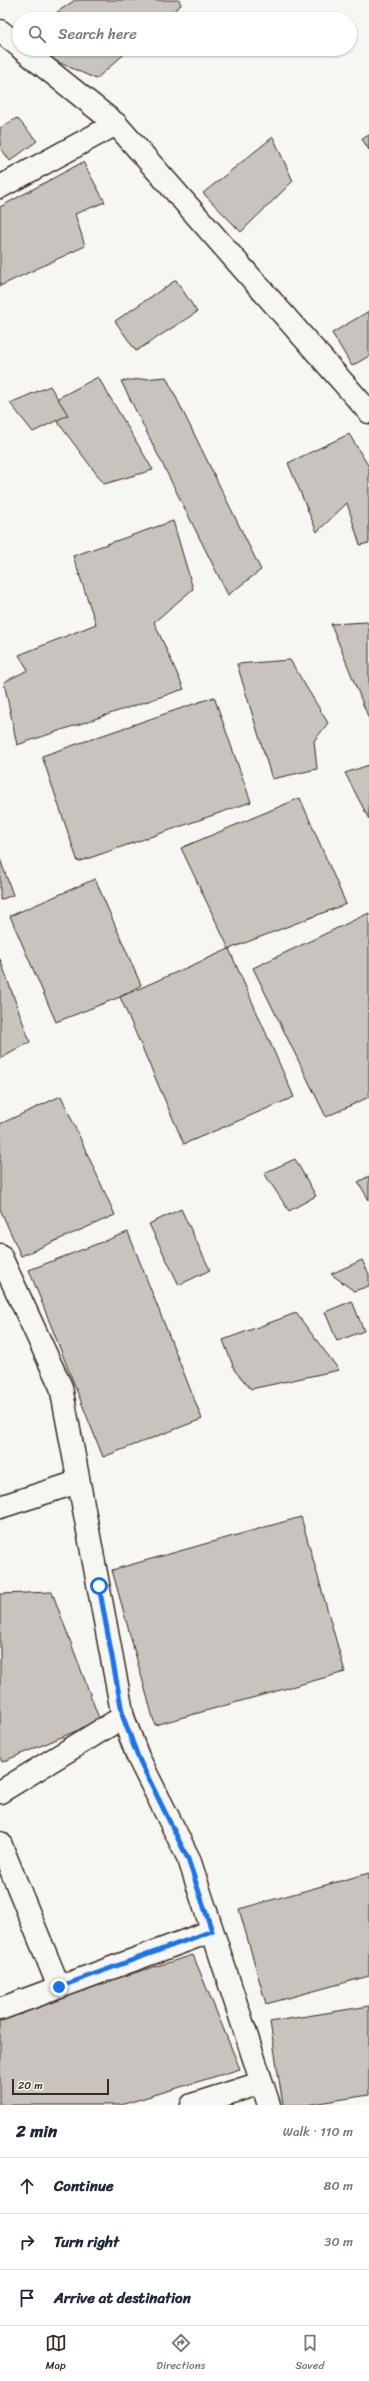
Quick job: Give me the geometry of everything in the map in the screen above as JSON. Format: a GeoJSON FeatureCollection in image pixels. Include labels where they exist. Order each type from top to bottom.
{"type":"FeatureCollection","features":[{"type":"Feature","properties":{"kind":"street"},"geometry":{"type":"LineString","coordinates":[[0,31],[12,40]]}},
{"type":"Feature","properties":{"kind":"street"},"geometry":{"type":"LineString","coordinates":[[31,56],[116,124],[369,412]]}},
{"type":"Feature","properties":{"kind":"street"},"geometry":{"type":"LineString","coordinates":[[0,187],[116,124]]}},
{"type":"Feature","properties":{"kind":"street"},"geometry":{"type":"LineString","coordinates":[[0,1255],[61,1387],[123,1717],[138,1757],[188,1859],[269,2105]]}},
{"type":"Feature","properties":{"kind":"street"},"geometry":{"type":"LineString","coordinates":[[0,1506],[78,1482]]}},
{"type":"Feature","properties":{"kind":"street"},"geometry":{"type":"LineString","coordinates":[[0,1792],[123,1717]]}},
{"type":"Feature","properties":{"kind":"street"},"geometry":{"type":"LineString","coordinates":[[0,1843],[59,1987]]}},
{"type":"Feature","properties":{"kind":"street"},"geometry":{"type":"LineString","coordinates":[[0,2009],[212,1931]]}},
{"type":"Feature","properties":{"kind":"street"},"geometry":{"type":"LineString","coordinates":[[192,2105],[261,2083]]}},
{"type":"Feature","properties":{"kind":"building"},"geometry":{"type":"Polygon","coordinates":[[[75,0],[179,0],[181,5],[172,12],[57,12],[75,0]]]}},
{"type":"Feature","properties":{"kind":"building"},"geometry":{"type":"Polygon","coordinates":[[[45,56],[122,56],[96,79],[45,56]]]}},
{"type":"Feature","properties":{"kind":"building"},"geometry":{"type":"Polygon","coordinates":[[[17,118],[37,141],[10,161],[0,147],[0,128],[17,118]]]}},
{"type":"Feature","properties":{"kind":"building"},"geometry":{"type":"Polygon","coordinates":[[[369,135],[369,150],[362,139],[369,135]]]}},
{"type":"Feature","properties":{"kind":"building"},"geometry":{"type":"Polygon","coordinates":[[[273,137],[293,181],[241,232],[203,193],[273,137]]]}},
{"type":"Feature","properties":{"kind":"building"},"geometry":{"type":"Polygon","coordinates":[[[83,162],[105,202],[75,214],[85,246],[0,286],[0,207],[83,162]]]}},
{"type":"Feature","properties":{"kind":"building"},"geometry":{"type":"Polygon","coordinates":[[[176,280],[197,312],[136,351],[115,321],[176,280]]]}},
{"type":"Feature","properties":{"kind":"building"},"geometry":{"type":"Polygon","coordinates":[[[369,311],[369,356],[352,366],[332,333],[369,311]]]}},
{"type":"Feature","properties":{"kind":"building"},"geometry":{"type":"Polygon","coordinates":[[[98,377],[153,470],[104,484],[45,405],[98,377]]]}},
{"type":"Feature","properties":{"kind":"building"},"geometry":{"type":"Polygon","coordinates":[[[166,377],[261,570],[228,595],[121,381],[166,377]]]}},
{"type":"Feature","properties":{"kind":"building"},"geometry":{"type":"Polygon","coordinates":[[[50,386],[68,415],[33,432],[10,403],[50,386]]]}},
{"type":"Feature","properties":{"kind":"building"},"geometry":{"type":"Polygon","coordinates":[[[349,434],[369,467],[369,543],[360,545],[347,503],[317,532],[288,463],[349,434]]]}},
{"type":"Feature","properties":{"kind":"building"},"geometry":{"type":"Polygon","coordinates":[[[173,521],[193,589],[154,622],[184,689],[17,745],[4,682],[28,670],[19,655],[96,624],[73,556],[173,521]]]}},
{"type":"Feature","properties":{"kind":"building"},"geometry":{"type":"Polygon","coordinates":[[[367,622],[369,625],[369,719],[331,624],[367,622]]]}},
{"type":"Feature","properties":{"kind":"building"},"geometry":{"type":"Polygon","coordinates":[[[290,660],[328,723],[314,741],[317,769],[272,779],[237,664],[290,660]]]}},
{"type":"Feature","properties":{"kind":"building"},"geometry":{"type":"Polygon","coordinates":[[[214,697],[251,802],[78,862],[42,756],[214,697]]]}},
{"type":"Feature","properties":{"kind":"building"},"geometry":{"type":"Polygon","coordinates":[[[369,765],[369,819],[345,773],[369,765]]]}},
{"type":"Feature","properties":{"kind":"building"},"geometry":{"type":"Polygon","coordinates":[[[300,798],[346,904],[229,949],[181,848],[300,798]]]}},
{"type":"Feature","properties":{"kind":"building"},"geometry":{"type":"Polygon","coordinates":[[[0,859],[13,895],[0,900],[0,859]]]}},
{"type":"Feature","properties":{"kind":"building"},"geometry":{"type":"Polygon","coordinates":[[[95,879],[141,985],[120,997],[56,1022],[10,916],[95,879]]]}},
{"type":"Feature","properties":{"kind":"building"},"geometry":{"type":"Polygon","coordinates":[[[369,913],[369,1097],[326,1117],[253,968],[369,913]]]}},
{"type":"Feature","properties":{"kind":"building"},"geometry":{"type":"Polygon","coordinates":[[[229,949],[294,1097],[184,1144],[120,997],[229,949]]]}},
{"type":"Feature","properties":{"kind":"building"},"geometry":{"type":"Polygon","coordinates":[[[0,959],[30,1042],[0,1059],[0,959]]]}},
{"type":"Feature","properties":{"kind":"building"},"geometry":{"type":"Polygon","coordinates":[[[61,1096],[115,1215],[21,1256],[0,1209],[0,1124],[61,1096]]]}},
{"type":"Feature","properties":{"kind":"building"},"geometry":{"type":"Polygon","coordinates":[[[295,1159],[316,1196],[289,1211],[264,1173],[295,1159]]]}},
{"type":"Feature","properties":{"kind":"building"},"geometry":{"type":"Polygon","coordinates":[[[369,1176],[369,1200],[358,1182],[369,1176]]]}},
{"type":"Feature","properties":{"kind":"building"},"geometry":{"type":"Polygon","coordinates":[[[181,1209],[210,1270],[179,1285],[149,1224],[181,1209]]]}},
{"type":"Feature","properties":{"kind":"building"},"geometry":{"type":"Polygon","coordinates":[[[128,1232],[202,1419],[103,1457],[29,1270],[128,1232]]]}},
{"type":"Feature","properties":{"kind":"building"},"geometry":{"type":"Polygon","coordinates":[[[362,1260],[369,1274],[369,1286],[354,1291],[331,1274],[362,1260]]]}},
{"type":"Feature","properties":{"kind":"building"},"geometry":{"type":"Polygon","coordinates":[[[352,1301],[364,1331],[337,1341],[325,1312],[352,1301]]]}},
{"type":"Feature","properties":{"kind":"building"},"geometry":{"type":"Polygon","coordinates":[[[296,1313],[339,1370],[251,1389],[235,1371],[223,1340],[296,1313]]]}},
{"type":"Feature","properties":{"kind":"building"},"geometry":{"type":"Polygon","coordinates":[[[301,1517],[345,1672],[155,1725],[112,1570],[301,1517]]]}},
{"type":"Feature","properties":{"kind":"building"},"geometry":{"type":"Polygon","coordinates":[[[52,1592],[100,1721],[2,1762],[0,1757],[0,1594],[52,1592]]]}},
{"type":"Feature","properties":{"kind":"building"},"geometry":{"type":"Polygon","coordinates":[[[369,1873],[369,1976],[266,2004],[239,1909],[369,1873]]]}},
{"type":"Feature","properties":{"kind":"building"},"geometry":{"type":"Polygon","coordinates":[[[193,1955],[240,2069],[121,2105],[0,2105],[0,2014],[193,1955]]]}},
{"type":"Feature","properties":{"kind":"building"},"geometry":{"type":"Polygon","coordinates":[[[369,2006],[369,2095],[306,2105],[283,2105],[270,2022],[369,2006]]]}},
{"type":"Feature","properties":{"kind":"route"},"geometry":{"type":"LineString","coordinates":[[59,1987],[212,1931],[188,1859],[138,1757],[123,1717],[99,1586]]}}]}
